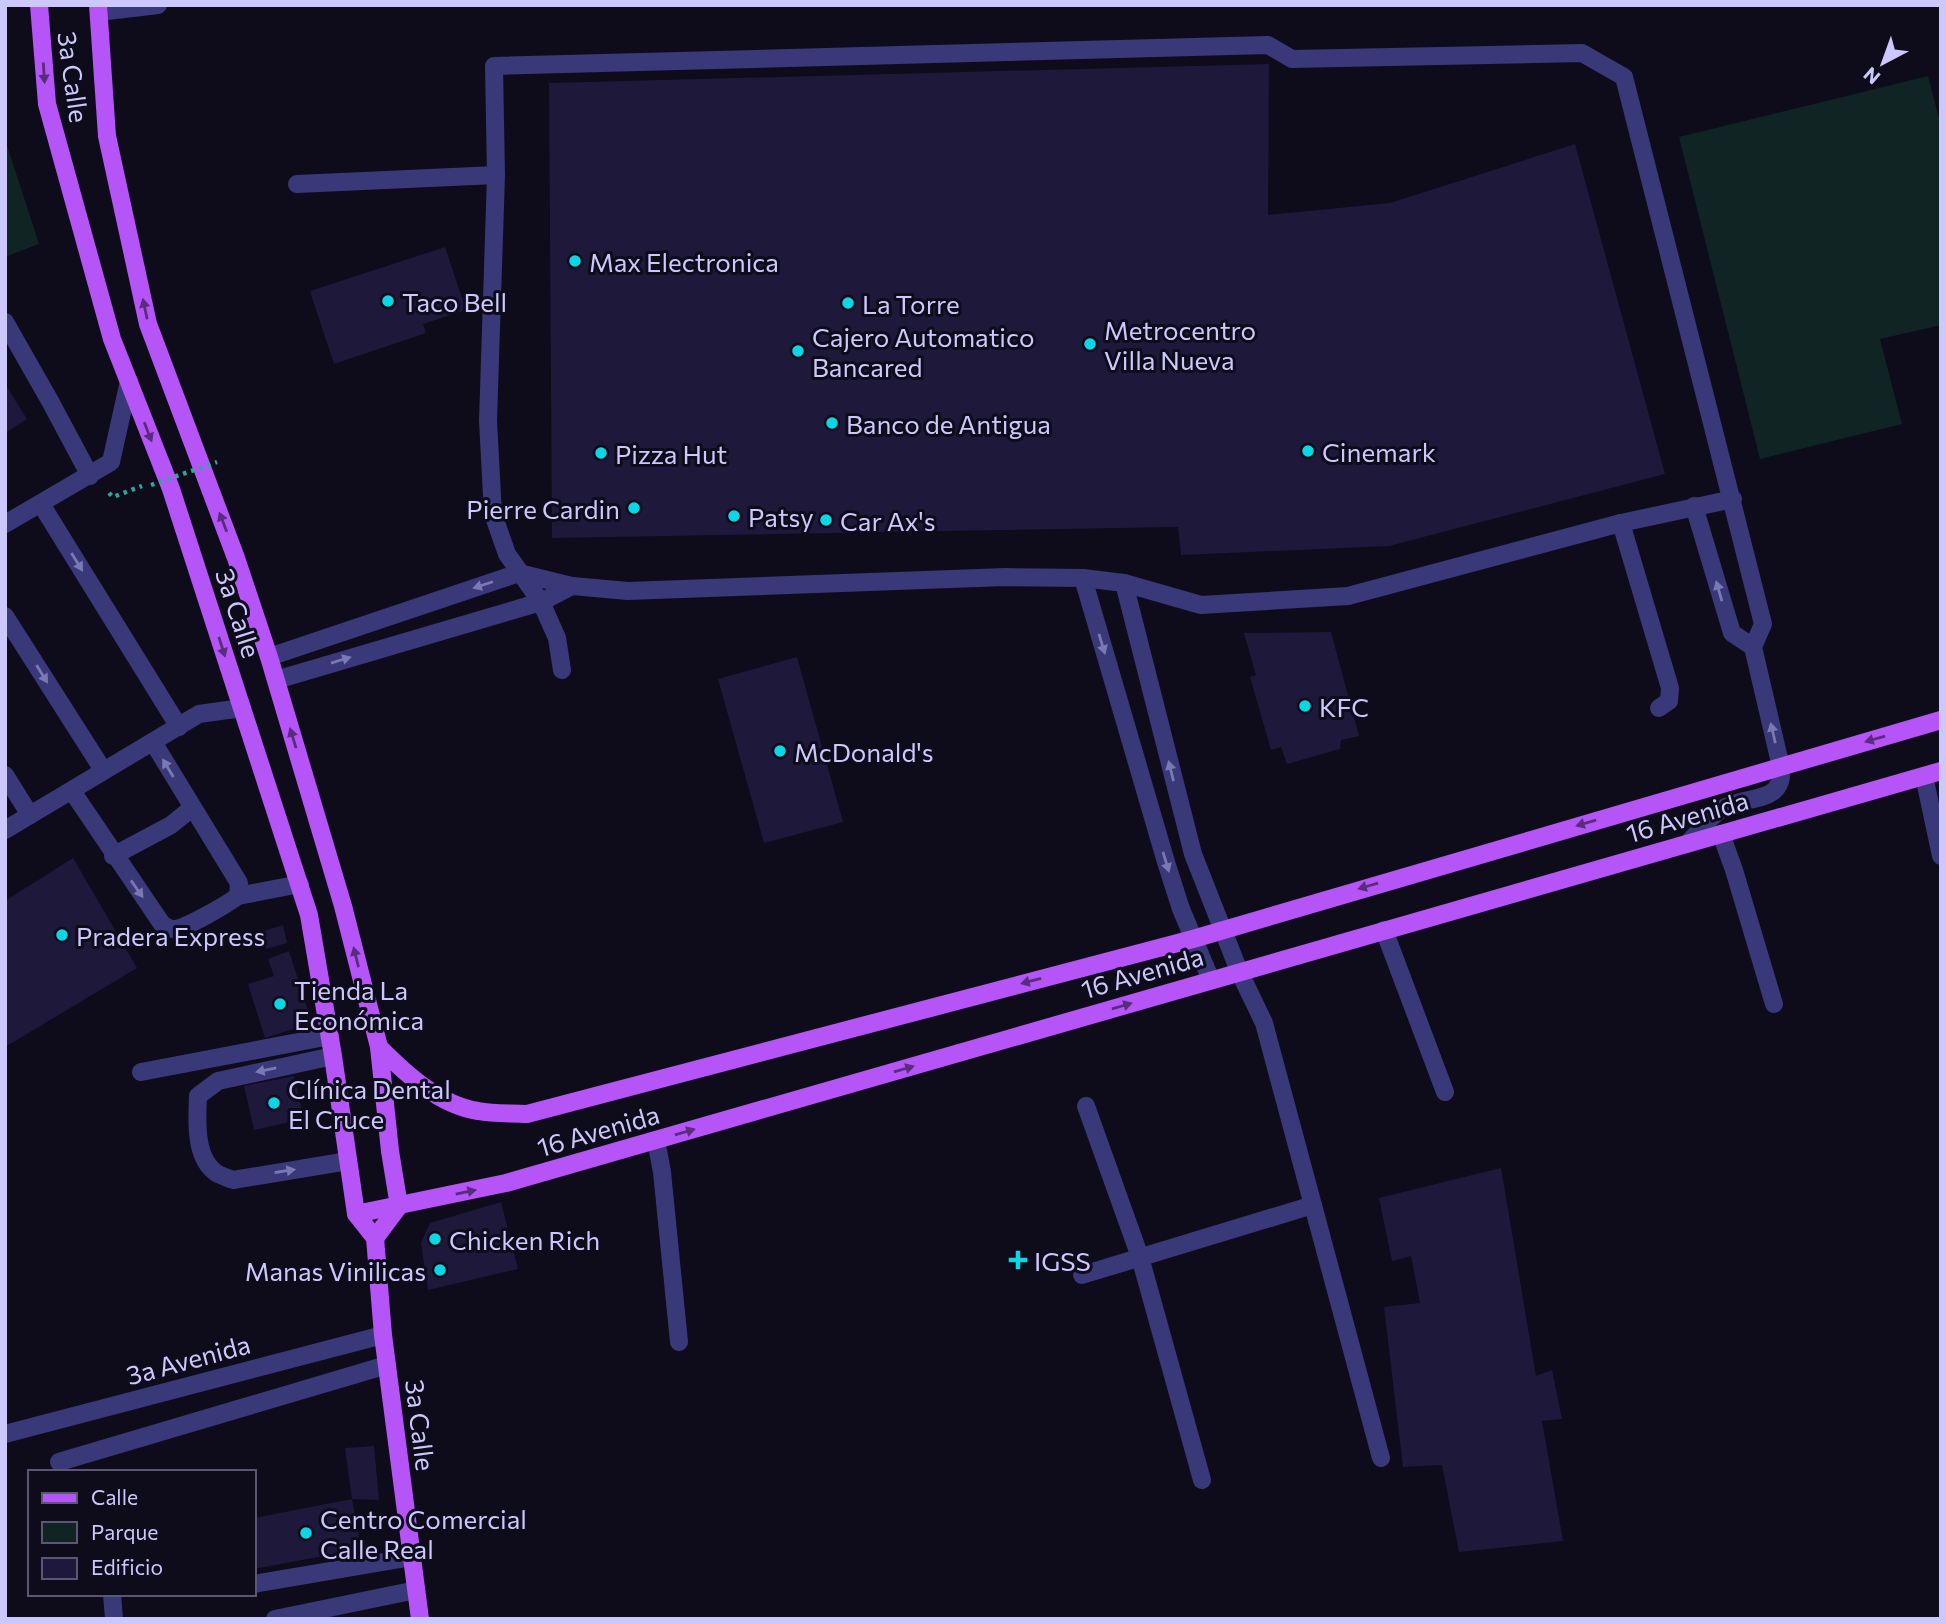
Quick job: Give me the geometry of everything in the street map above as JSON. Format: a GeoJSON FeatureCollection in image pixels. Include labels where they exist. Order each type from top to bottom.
{"type":"FeatureCollection","features":[{"type":"Feature","properties":{"kind":"main road","name":"3a Calle"},"geometry":{"type":"LineString","coordinates":[[39,5],[47,104],[112,339],[171,489],[309,915],[356,1214],[375,1238],[383,1335],[420,1619]]}},
{"type":"Feature","properties":{"kind":"main road","name":"3a Calle"},"geometry":{"type":"LineString","coordinates":[[98,9],[107,136],[148,324],[236,558],[270,657],[343,906],[379,1047],[399,1206]]}},
{"type":"Feature","properties":{"kind":"main road","name":"16 Avenida"},"geometry":{"type":"LineString","coordinates":[[379,1047],[405,1073],[445,1100],[477,1111],[527,1114],[1193,939],[1223,928],[1941,720]]}},
{"type":"Feature","properties":{"kind":"main road","name":"16 Avenida"},"geometry":{"type":"LineString","coordinates":[[356,1214],[506,1184],[1932,773]]}},
{"type":"Feature","properties":{"kind":"main road"},"geometry":{"type":"LineString","coordinates":[[375,1238],[399,1206]]}},
{"type":"Feature","properties":{"kind":"street"},"geometry":{"type":"LineString","coordinates":[[98,9],[158,5]]}},
{"type":"Feature","properties":{"kind":"street"},"geometry":{"type":"LineString","coordinates":[[562,670],[557,638],[541,602],[507,554],[493,514],[488,421],[496,175],[494,66],[1268,46],[1292,59],[1582,53],[1624,77],[1763,624],[1753,647],[1781,766],[1780,782],[1773,793],[1723,808],[1687,844]]}},
{"type":"Feature","properties":{"kind":"street"},"geometry":{"type":"LineString","coordinates":[[298,184],[496,175]]}},
{"type":"Feature","properties":{"kind":"street"},"geometry":{"type":"LineString","coordinates":[[5,322],[90,476]]}},
{"type":"Feature","properties":{"kind":"street"},"geometry":{"type":"LineString","coordinates":[[5,524],[111,462],[129,381]]}},
{"type":"Feature","properties":{"kind":"street"},"geometry":{"type":"LineString","coordinates":[[270,657],[519,573],[572,586],[628,591],[1005,577],[1083,578],[1124,583],[1201,605],[1348,596],[1621,523],[1733,499]]}},
{"type":"Feature","properties":{"kind":"street"},"geometry":{"type":"LineString","coordinates":[[41,504],[178,727]]}},
{"type":"Feature","properties":{"kind":"street"},"geometry":{"type":"LineString","coordinates":[[1694,506],[1732,633],[1753,647]]}},
{"type":"Feature","properties":{"kind":"street"},"geometry":{"type":"LineString","coordinates":[[1621,523],[1670,688],[1669,701],[1659,708]]}},
{"type":"Feature","properties":{"kind":"street"},"geometry":{"type":"LineString","coordinates":[[1083,578],[1166,862],[1193,939],[1211,980]]}},
{"type":"Feature","properties":{"kind":"street"},"geometry":{"type":"LineString","coordinates":[[1124,583],[1185,828],[1239,971],[1264,1023],[1381,1458]]}},
{"type":"Feature","properties":{"kind":"street"},"geometry":{"type":"LineString","coordinates":[[276,680],[541,602],[572,586]]}},
{"type":"Feature","properties":{"kind":"street"},"geometry":{"type":"LineString","coordinates":[[5,616],[103,769]]}},
{"type":"Feature","properties":{"kind":"street"},"geometry":{"type":"LineString","coordinates":[[5,830],[199,714],[242,708]]}},
{"type":"Feature","properties":{"kind":"street"},"geometry":{"type":"LineString","coordinates":[[153,742],[239,883],[238,895]]}},
{"type":"Feature","properties":{"kind":"street"},"geometry":{"type":"LineString","coordinates":[[1932,773],[1941,856]]}},
{"type":"Feature","properties":{"kind":"street"},"geometry":{"type":"LineString","coordinates":[[5,775],[30,815]]}},
{"type":"Feature","properties":{"kind":"street"},"geometry":{"type":"LineString","coordinates":[[72,791],[162,924],[173,929],[228,904],[238,895],[300,884]]}},
{"type":"Feature","properties":{"kind":"street"},"geometry":{"type":"LineString","coordinates":[[114,856],[171,825],[192,808]]}},
{"type":"Feature","properties":{"kind":"street"},"geometry":{"type":"LineString","coordinates":[[1721,834],[1774,1004]]}},
{"type":"Feature","properties":{"kind":"street"},"geometry":{"type":"LineString","coordinates":[[1384,930],[1445,1092]]}},
{"type":"Feature","properties":{"kind":"street"},"geometry":{"type":"LineString","coordinates":[[141,1072],[330,1036]]}},
{"type":"Feature","properties":{"kind":"street"},"geometry":{"type":"LineString","coordinates":[[333,1056],[218,1081],[198,1096],[197,1120],[203,1157],[215,1173],[233,1180],[348,1161]]}},
{"type":"Feature","properties":{"kind":"street"},"geometry":{"type":"LineString","coordinates":[[1086,1106],[1140,1257],[1202,1480]]}},
{"type":"Feature","properties":{"kind":"street"},"geometry":{"type":"LineString","coordinates":[[656,1140],[662,1172],[679,1342]]}},
{"type":"Feature","properties":{"kind":"street"},"geometry":{"type":"LineString","coordinates":[[1082,1275],[1313,1205]]}},
{"type":"Feature","properties":{"kind":"street","name":"3a Avenida"},"geometry":{"type":"LineString","coordinates":[[5,1434],[383,1335]]}},
{"type":"Feature","properties":{"kind":"street"},"geometry":{"type":"LineString","coordinates":[[59,1461],[387,1365]]}},
{"type":"Feature","properties":{"kind":"street"},"geometry":{"type":"LineString","coordinates":[[256,1584],[412,1557]]}},
{"type":"Feature","properties":{"kind":"street"},"geometry":{"type":"LineString","coordinates":[[275,1619],[416,1590]]}},
{"type":"Feature","properties":{"kind":"street"},"geometry":{"type":"LineString","coordinates":[[112,1596],[114,1619]]}},
{"type":"Feature","properties":{"kind":"path"},"geometry":{"type":"LineString","coordinates":[[150,485],[217,462]]}},
{"type":"Feature","properties":{"kind":"green space"},"geometry":{"type":"Polygon","coordinates":[[[1928,76],[1941,126],[1941,325],[1880,339],[1902,424],[1760,459],[1679,137],[1928,76]]]}},
{"type":"Feature","properties":{"kind":"green space"},"geometry":{"type":"Polygon","coordinates":[[[5,139],[39,244],[5,257],[5,139]]]}},
{"type":"Feature","properties":{"kind":"building","name":"Metrocentro Villa Nueva"},"geometry":{"type":"Polygon","coordinates":[[[1269,64],[1268,215],[1390,203],[1575,144],[1665,474],[1389,546],[1181,555],[1178,527],[552,538],[549,83],[1269,64]]]}},
{"type":"Feature","properties":{"kind":"building","name":"Taco Bell"},"geometry":{"type":"Polygon","coordinates":[[[445,247],[466,310],[423,324],[426,333],[334,364],[310,291],[445,247]]]}},
{"type":"Feature","properties":{"kind":"building"},"geometry":{"type":"Polygon","coordinates":[[[5,384],[27,419],[5,433],[5,384]]]}},
{"type":"Feature","properties":{"kind":"building","name":"KFC"},"geometry":{"type":"Polygon","coordinates":[[[1331,632],[1359,736],[1341,740],[1340,749],[1287,764],[1281,747],[1271,750],[1250,677],[1256,675],[1244,633],[1331,632]]]}},
{"type":"Feature","properties":{"kind":"building","name":"McDonald's"},"geometry":{"type":"Polygon","coordinates":[[[797,657],[843,822],[764,843],[718,679],[797,657]]]}},
{"type":"Feature","properties":{"kind":"building","name":"Pradera Express"},"geometry":{"type":"Polygon","coordinates":[[[73,858],[137,968],[5,1047],[5,901],[73,858]]]}},
{"type":"Feature","properties":{"kind":"building"},"geometry":{"type":"Polygon","coordinates":[[[283,925],[287,943],[266,949],[261,932],[283,925]]]}},
{"type":"Feature","properties":{"kind":"building","name":"Tienda La Económica"},"geometry":{"type":"Polygon","coordinates":[[[289,951],[312,1023],[265,1038],[248,984],[274,976],[268,959],[289,951]]]}},
{"type":"Feature","properties":{"kind":"building","name":"Clínica Dental El Cruce"},"geometry":{"type":"Polygon","coordinates":[[[294,1076],[304,1119],[254,1130],[244,1086],[294,1076]]]}},
{"type":"Feature","properties":{"kind":"building"},"geometry":{"type":"Polygon","coordinates":[[[1501,1168],[1536,1376],[1552,1370],[1562,1419],[1542,1421],[1563,1541],[1459,1552],[1442,1465],[1403,1467],[1384,1307],[1420,1303],[1411,1256],[1392,1261],[1379,1198],[1501,1168]]]}},
{"type":"Feature","properties":{"kind":"building"},"geometry":{"type":"Polygon","coordinates":[[[501,1202],[518,1269],[428,1290],[421,1243],[430,1223],[501,1202]]]}},
{"type":"Feature","properties":{"kind":"building"},"geometry":{"type":"Polygon","coordinates":[[[374,1446],[379,1500],[352,1499],[345,1448],[374,1446]]]}},
{"type":"Feature","properties":{"kind":"building","name":"Centro Comercial Calle Real"},"geometry":{"type":"Polygon","coordinates":[[[352,1499],[361,1549],[256,1569],[256,1518],[352,1499]]]}},
{"type":"Feature","properties":{"kind":"place","name":"Max Electronica"},"geometry":{"type":"Point","coordinates":[575,261]}},
{"type":"Feature","properties":{"kind":"place","name":"Taco Bell"},"geometry":{"type":"Point","coordinates":[388,301]}},
{"type":"Feature","properties":{"kind":"place","name":"La Torre"},"geometry":{"type":"Point","coordinates":[848,303]}},
{"type":"Feature","properties":{"kind":"place","name":"Metrocentro Villa Nueva"},"geometry":{"type":"Point","coordinates":[1090,344]}},
{"type":"Feature","properties":{"kind":"place","name":"Cajero Automatico Bancared"},"geometry":{"type":"Point","coordinates":[798,351]}},
{"type":"Feature","properties":{"kind":"place","name":"Banco de Antigua"},"geometry":{"type":"Point","coordinates":[832,423]}},
{"type":"Feature","properties":{"kind":"place","name":"Cinemark"},"geometry":{"type":"Point","coordinates":[1308,451]}},
{"type":"Feature","properties":{"kind":"place","name":"Pizza Hut"},"geometry":{"type":"Point","coordinates":[601,453]}},
{"type":"Feature","properties":{"kind":"place","name":"Pierre Cardin"},"geometry":{"type":"Point","coordinates":[634,508]}},
{"type":"Feature","properties":{"kind":"place","name":"Patsy"},"geometry":{"type":"Point","coordinates":[734,516]}},
{"type":"Feature","properties":{"kind":"place","name":"Car Ax's"},"geometry":{"type":"Point","coordinates":[826,520]}},
{"type":"Feature","properties":{"kind":"place","name":"KFC"},"geometry":{"type":"Point","coordinates":[1305,706]}},
{"type":"Feature","properties":{"kind":"place","name":"McDonald's"},"geometry":{"type":"Point","coordinates":[780,751]}},
{"type":"Feature","properties":{"kind":"place","name":"Pradera Express"},"geometry":{"type":"Point","coordinates":[62,935]}},
{"type":"Feature","properties":{"kind":"place","name":"Tienda La Económica"},"geometry":{"type":"Point","coordinates":[280,1004]}},
{"type":"Feature","properties":{"kind":"place","name":"Clínica Dental El Cruce"},"geometry":{"type":"Point","coordinates":[274,1103]}},
{"type":"Feature","properties":{"kind":"place","name":"Chicken Rich"},"geometry":{"type":"Point","coordinates":[435,1239]}},
{"type":"Feature","properties":{"kind":"place","name":"IGSS"},"geometry":{"type":"Point","coordinates":[1018,1260]}},
{"type":"Feature","properties":{"kind":"place","name":"Manas Vinilicas"},"geometry":{"type":"Point","coordinates":[440,1270]}},
{"type":"Feature","properties":{"kind":"place","name":"Centro Comercial Calle Real"},"geometry":{"type":"Point","coordinates":[306,1533]}}]}
